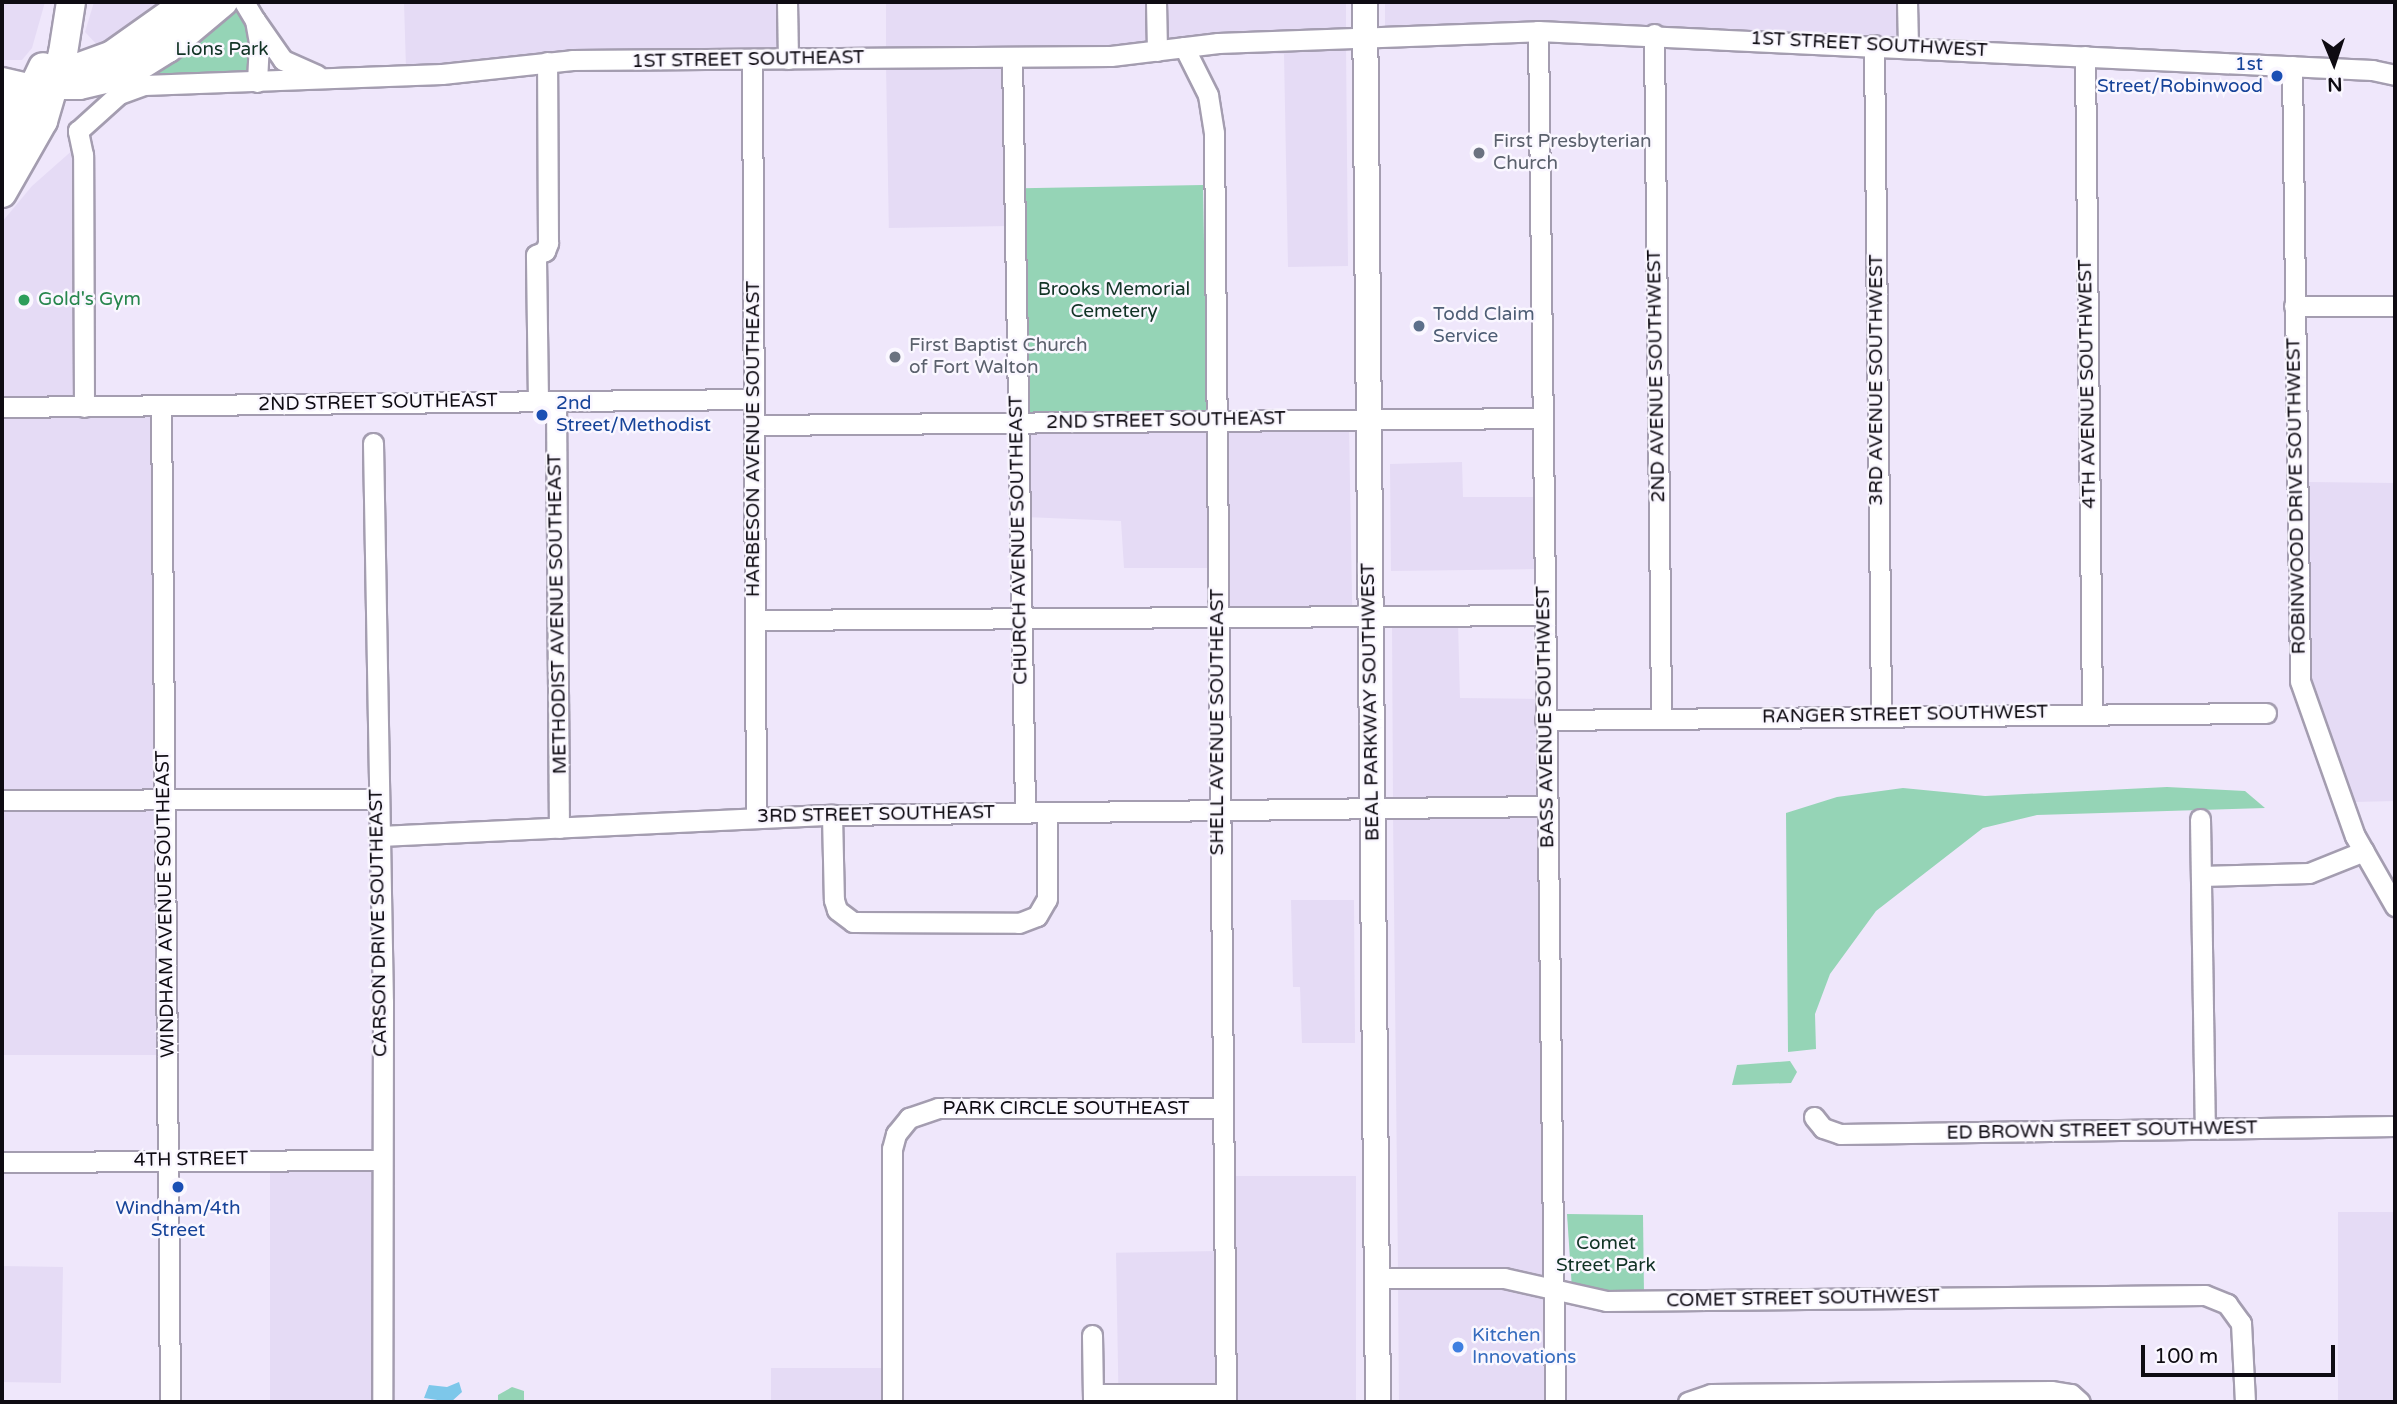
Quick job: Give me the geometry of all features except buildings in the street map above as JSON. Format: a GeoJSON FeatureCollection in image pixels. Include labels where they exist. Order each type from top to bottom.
{"type":"FeatureCollection","features":[{"type":"Feature","properties":{"kind":"highway"},"geometry":{"type":"LineString","coordinates":[[2,153],[49,76],[111,56],[187,2]]}},
{"type":"Feature","properties":{"kind":"highway"},"geometry":{"type":"LineString","coordinates":[[49,76],[90,84],[132,71],[176,42],[223,2]]}},
{"type":"Feature","properties":{"kind":"highway"},"geometry":{"type":"LineString","coordinates":[[68,12],[83,42],[98,54],[111,56]]}},
{"type":"Feature","properties":{"kind":"highway"},"geometry":{"type":"LineString","coordinates":[[2,193],[43,121],[49,76],[68,12]]}},
{"type":"Feature","properties":{"kind":"highway"},"geometry":{"type":"LineString","coordinates":[[4,81],[18,125]]}},
{"type":"Feature","properties":{"kind":"main road","name":"BEAL PARKWAY SOUTHWEST"},"geometry":{"type":"LineString","coordinates":[[1365,2],[1378,1402]]}},
{"type":"Feature","properties":{"kind":"street"},"geometry":{"type":"LineString","coordinates":[[244,2],[283,60],[296,69],[325,77]]}},
{"type":"Feature","properties":{"kind":"street"},"geometry":{"type":"LineString","coordinates":[[787,2],[788,59]]}},
{"type":"Feature","properties":{"kind":"street"},"geometry":{"type":"LineString","coordinates":[[1156,2],[1157,51]]}},
{"type":"Feature","properties":{"kind":"street"},"geometry":{"type":"LineString","coordinates":[[1907,2],[1908,47]]}},
{"type":"Feature","properties":{"kind":"street"},"geometry":{"type":"LineString","coordinates":[[256,20],[257,82]]}},
{"type":"Feature","properties":{"kind":"street","name":"1ST STREET SOUTHWEST"},"geometry":{"type":"LineString","coordinates":[[1365,37],[1538,32],[1654,34],[2372,70],[2395,75]]}},
{"type":"Feature","properties":{"kind":"street","name":"BASS AVENUE SOUTHWEST"},"geometry":{"type":"LineString","coordinates":[[1538,32],[1545,806],[1555,1402]]}},
{"type":"Feature","properties":{"kind":"street","name":"2ND AVENUE SOUTHWEST"},"geometry":{"type":"LineString","coordinates":[[1654,34],[1661,718]]}},
{"type":"Feature","properties":{"kind":"street","name":"1ST STREET SOUTHEAST"},"geometry":{"type":"LineString","coordinates":[[84,407],[83,155],[78,131],[131,88],[325,77],[442,74],[547,62],[1111,56],[1184,47],[1365,37]]}},
{"type":"Feature","properties":{"kind":"street","name":"3RD AVENUE SOUTHWEST"},"geometry":{"type":"LineString","coordinates":[[1874,45],[1881,715]]}},
{"type":"Feature","properties":{"kind":"street","name":"SHELL AVENUE SOUTHEAST"},"geometry":{"type":"LineString","coordinates":[[1184,47],[1208,95],[1214,133],[1221,1108],[1226,1398]]}},
{"type":"Feature","properties":{"kind":"street","name":"4TH AVENUE SOUTHWEST"},"geometry":{"type":"LineString","coordinates":[[2085,56],[2092,713]]}},
{"type":"Feature","properties":{"kind":"street","name":"CHURCH AVENUE SOUTHEAST"},"geometry":{"type":"LineString","coordinates":[[1012,57],[1025,812]]}},
{"type":"Feature","properties":{"kind":"street","name":"HARBESON AVENUE SOUTHEAST"},"geometry":{"type":"LineString","coordinates":[[752,60],[756,818]]}},
{"type":"Feature","properties":{"kind":"street","name":"METHODIST AVENUE SOUTHEAST"},"geometry":{"type":"LineString","coordinates":[[547,62],[548,243],[545,251],[536,255],[547,401],[559,828]]}},
{"type":"Feature","properties":{"kind":"street","name":"ROBINWOOD DRIVE SOUTHWEST"},"geometry":{"type":"LineString","coordinates":[[2292,66],[2300,681],[2364,851],[2395,906]]}},
{"type":"Feature","properties":{"kind":"street","name":"1ST STREET SOUTHWEST"},"geometry":{"type":"LineString","coordinates":[[2372,70],[2395,66]]}},
{"type":"Feature","properties":{"kind":"street"},"geometry":{"type":"LineString","coordinates":[[4,81],[49,76]]}},
{"type":"Feature","properties":{"kind":"street"},"geometry":{"type":"LineString","coordinates":[[2294,306],[2395,306]]}},
{"type":"Feature","properties":{"kind":"street","name":"2ND STREET SOUTHEAST"},"geometry":{"type":"LineString","coordinates":[[2,407],[754,399]]}},
{"type":"Feature","properties":{"kind":"street","name":"WINDHAM AVENUE SOUTHEAST"},"geometry":{"type":"LineString","coordinates":[[161,406],[170,1402]]}},
{"type":"Feature","properties":{"kind":"street","name":"2ND STREET SOUTHEAST"},"geometry":{"type":"LineString","coordinates":[[754,425],[1542,418]]}},
{"type":"Feature","properties":{"kind":"street","name":"CARSON DRIVE SOUTHEAST"},"geometry":{"type":"LineString","coordinates":[[373,443],[379,836],[382,1402]]}},
{"type":"Feature","properties":{"kind":"street"},"geometry":{"type":"LineString","coordinates":[[755,620],[1544,615]]}},
{"type":"Feature","properties":{"kind":"street","name":"RANGER STREET SOUTHWEST"},"geometry":{"type":"LineString","coordinates":[[1545,720],[2266,713]]}},
{"type":"Feature","properties":{"kind":"street"},"geometry":{"type":"LineString","coordinates":[[2,800],[378,799]]}},
{"type":"Feature","properties":{"kind":"street","name":"3RD STREET SOUTHEAST"},"geometry":{"type":"LineString","coordinates":[[379,836],[832,815],[1545,806]]}},
{"type":"Feature","properties":{"kind":"street"},"geometry":{"type":"LineString","coordinates":[[832,815],[834,901],[844,916],[865,923],[1006,923],[1029,921],[1043,908],[1047,812]]}},
{"type":"Feature","properties":{"kind":"street"},"geometry":{"type":"LineString","coordinates":[[2200,819],[2205,1129]]}},
{"type":"Feature","properties":{"kind":"street"},"geometry":{"type":"LineString","coordinates":[[2201,876],[2309,873],[2364,851]]}},
{"type":"Feature","properties":{"kind":"street","name":"PARK CIRCLE SOUTHEAST"},"geometry":{"type":"LineString","coordinates":[[892,1402],[892,1149],[909,1118],[938,1108],[1221,1108]]}},
{"type":"Feature","properties":{"kind":"street","name":"ED BROWN STREET SOUTHWEST"},"geometry":{"type":"LineString","coordinates":[[1814,1117],[1823,1129],[1840,1134],[2395,1126]]}},
{"type":"Feature","properties":{"kind":"street","name":"4TH STREET"},"geometry":{"type":"LineString","coordinates":[[2,1162],[381,1160]]}},
{"type":"Feature","properties":{"kind":"street","name":"COMET STREET SOUTHWEST"},"geometry":{"type":"LineString","coordinates":[[1377,1278],[1504,1278],[1606,1301],[2199,1295],[2230,1307],[2241,1322],[2246,1343],[2245,1402]]}},
{"type":"Feature","properties":{"kind":"street"},"geometry":{"type":"LineString","coordinates":[[1092,1335],[1093,1398],[1226,1398]]}},
{"type":"Feature","properties":{"kind":"street"},"geometry":{"type":"LineString","coordinates":[[1688,1402],[1711,1394],[2038,1391],[2063,1391],[2080,1402]]}},
{"type":"Feature","properties":{"kind":"shaded area"},"geometry":{"type":"Polygon","coordinates":[[[2,2],[45,2],[32,48],[22,60],[2,60],[2,2]]]}},
{"type":"Feature","properties":{"kind":"shaded area"},"geometry":{"type":"Polygon","coordinates":[[[94,2],[171,2],[100,48],[85,32],[94,2]]]}},
{"type":"Feature","properties":{"kind":"shaded area"},"geometry":{"type":"Polygon","coordinates":[[[404,2],[780,2],[781,52],[406,68],[404,2]]]}},
{"type":"Feature","properties":{"kind":"shaded area"},"geometry":{"type":"Polygon","coordinates":[[[886,2],[1150,2],[1151,44],[1110,49],[886,51],[886,2]]]}},
{"type":"Feature","properties":{"kind":"shaded area"},"geometry":{"type":"Polygon","coordinates":[[[1163,2],[1346,2],[1346,30],[1186,37],[1164,42],[1163,2]]]}},
{"type":"Feature","properties":{"kind":"shaded area"},"geometry":{"type":"Polygon","coordinates":[[[1385,2],[1901,2],[1901,39],[1545,24],[1385,29],[1385,2]]]}},
{"type":"Feature","properties":{"kind":"shaded area"},"geometry":{"type":"Polygon","coordinates":[[[1346,45],[1348,266],[1288,267],[1284,54],[1196,54],[1346,45]]]}},
{"type":"Feature","properties":{"kind":"shaded area"},"geometry":{"type":"Polygon","coordinates":[[[1006,64],[1009,226],[889,228],[886,66],[1006,64]]]}},
{"type":"Feature","properties":{"kind":"shaded area"},"geometry":{"type":"Polygon","coordinates":[[[75,148],[77,399],[2,400],[2,222],[32,186],[75,148]]]}},
{"type":"Feature","properties":{"kind":"shaded area"},"geometry":{"type":"Polygon","coordinates":[[[2,413],[155,413],[155,792],[2,792],[2,413]]]}},
{"type":"Feature","properties":{"kind":"shaded area"},"geometry":{"type":"Polygon","coordinates":[[[1349,426],[1352,607],[1226,609],[1223,428],[1349,426]]]}},
{"type":"Feature","properties":{"kind":"shaded area"},"geometry":{"type":"Polygon","coordinates":[[[1210,428],[1211,568],[1124,568],[1121,521],[1025,517],[1024,431],[1210,428]]]}},
{"type":"Feature","properties":{"kind":"shaded area"},"geometry":{"type":"Polygon","coordinates":[[[1462,462],[1463,497],[1536,497],[1537,569],[1391,571],[1390,464],[1462,462]]]}},
{"type":"Feature","properties":{"kind":"shaded area"},"geometry":{"type":"Polygon","coordinates":[[[2309,482],[2395,483],[2395,801],[2355,802],[2312,678],[2309,482]]]}},
{"type":"Feature","properties":{"kind":"shaded area"},"geometry":{"type":"Polygon","coordinates":[[[1392,622],[1458,622],[1460,698],[1538,699],[1539,799],[1393,799],[1392,622]]]}},
{"type":"Feature","properties":{"kind":"shaded area"},"geometry":{"type":"Polygon","coordinates":[[[2,807],[159,807],[159,1055],[2,1055],[2,807]]]}},
{"type":"Feature","properties":{"kind":"shaded area"},"geometry":{"type":"Polygon","coordinates":[[[1393,814],[1539,814],[1547,1278],[1504,1271],[1398,1270],[1393,814]]]}},
{"type":"Feature","properties":{"kind":"shaded area"},"geometry":{"type":"Polygon","coordinates":[[[1291,900],[1354,900],[1355,1043],[1302,1043],[1300,987],[1293,987],[1291,900]]]}},
{"type":"Feature","properties":{"kind":"shaded area"},"geometry":{"type":"Polygon","coordinates":[[[270,1167],[374,1167],[374,1402],[270,1402],[270,1167]]]}},
{"type":"Feature","properties":{"kind":"shaded area"},"geometry":{"type":"Polygon","coordinates":[[[1229,1176],[1356,1176],[1356,1402],[1229,1402],[1229,1176]]]}},
{"type":"Feature","properties":{"kind":"shaded area"},"geometry":{"type":"Polygon","coordinates":[[[2338,1212],[2395,1212],[2395,1402],[2338,1402],[2338,1212]]]}},
{"type":"Feature","properties":{"kind":"shaded area"},"geometry":{"type":"Polygon","coordinates":[[[1217,1251],[1219,1386],[1118,1388],[1116,1253],[1217,1251]]]}},
{"type":"Feature","properties":{"kind":"shaded area"},"geometry":{"type":"Polygon","coordinates":[[[2,1266],[63,1267],[61,1383],[2,1382],[2,1266]]]}},
{"type":"Feature","properties":{"kind":"shaded area"},"geometry":{"type":"Polygon","coordinates":[[[1398,1285],[1504,1286],[1548,1294],[1548,1402],[1399,1402],[1398,1285]]]}},
{"type":"Feature","properties":{"kind":"shaded area"},"geometry":{"type":"Polygon","coordinates":[[[771,1368],[886,1368],[886,1402],[771,1402],[771,1368]]]}},
{"type":"Feature","properties":{"kind":"green space","name":"Lions Park"},"geometry":{"type":"Polygon","coordinates":[[[229,7],[241,11],[251,27],[250,77],[147,80],[148,68],[229,7]]]}},
{"type":"Feature","properties":{"kind":"green space","name":"Brooks Memorial Cemetery"},"geometry":{"type":"Polygon","coordinates":[[[1203,185],[1207,413],[1026,416],[1022,188],[1203,185]]]}},
{"type":"Feature","properties":{"kind":"green space"},"geometry":{"type":"Polygon","coordinates":[[[2167,787],[2245,791],[2265,808],[2037,815],[1983,828],[1876,911],[1830,974],[1815,1014],[1816,1049],[1788,1052],[1786,813],[1837,797],[1903,788],[1985,796],[2167,787]]]}},
{"type":"Feature","properties":{"kind":"green space"},"geometry":{"type":"Polygon","coordinates":[[[1790,1061],[1797,1072],[1791,1083],[1732,1085],[1737,1065],[1790,1061]]]}},
{"type":"Feature","properties":{"kind":"green space","name":"Comet Street Park"},"geometry":{"type":"Polygon","coordinates":[[[1567,1214],[1643,1215],[1644,1295],[1572,1289],[1567,1214]]]}},
{"type":"Feature","properties":{"kind":"green space"},"geometry":{"type":"Polygon","coordinates":[[[512,1387],[524,1391],[524,1402],[498,1401],[498,1395],[512,1387]]]}},
{"type":"Feature","properties":{"kind":"water"},"geometry":{"type":"Polygon","coordinates":[[[459,1382],[462,1392],[451,1402],[424,1398],[429,1385],[447,1387],[459,1382]]]}},
{"type":"Feature","properties":{"kind":"place","name":"1st Street/Robinwood"},"geometry":{"type":"Point","coordinates":[2277,76]}},
{"type":"Feature","properties":{"kind":"place","name":"First Presbyterian Church"},"geometry":{"type":"Point","coordinates":[1479,153]}},
{"type":"Feature","properties":{"kind":"place","name":"Gold's Gym"},"geometry":{"type":"Point","coordinates":[24,300]}},
{"type":"Feature","properties":{"kind":"place","name":"Todd Claim Service"},"geometry":{"type":"Point","coordinates":[1419,326]}},
{"type":"Feature","properties":{"kind":"place","name":"First Baptist Church of Fort Walton"},"geometry":{"type":"Point","coordinates":[895,357]}},
{"type":"Feature","properties":{"kind":"place","name":"2nd Street/Methodist"},"geometry":{"type":"Point","coordinates":[542,415]}},
{"type":"Feature","properties":{"kind":"place","name":"Windham/4th Street"},"geometry":{"type":"Point","coordinates":[178,1187]}},
{"type":"Feature","properties":{"kind":"place","name":"Kitchen Innovations"},"geometry":{"type":"Point","coordinates":[1458,1347]}}]}
